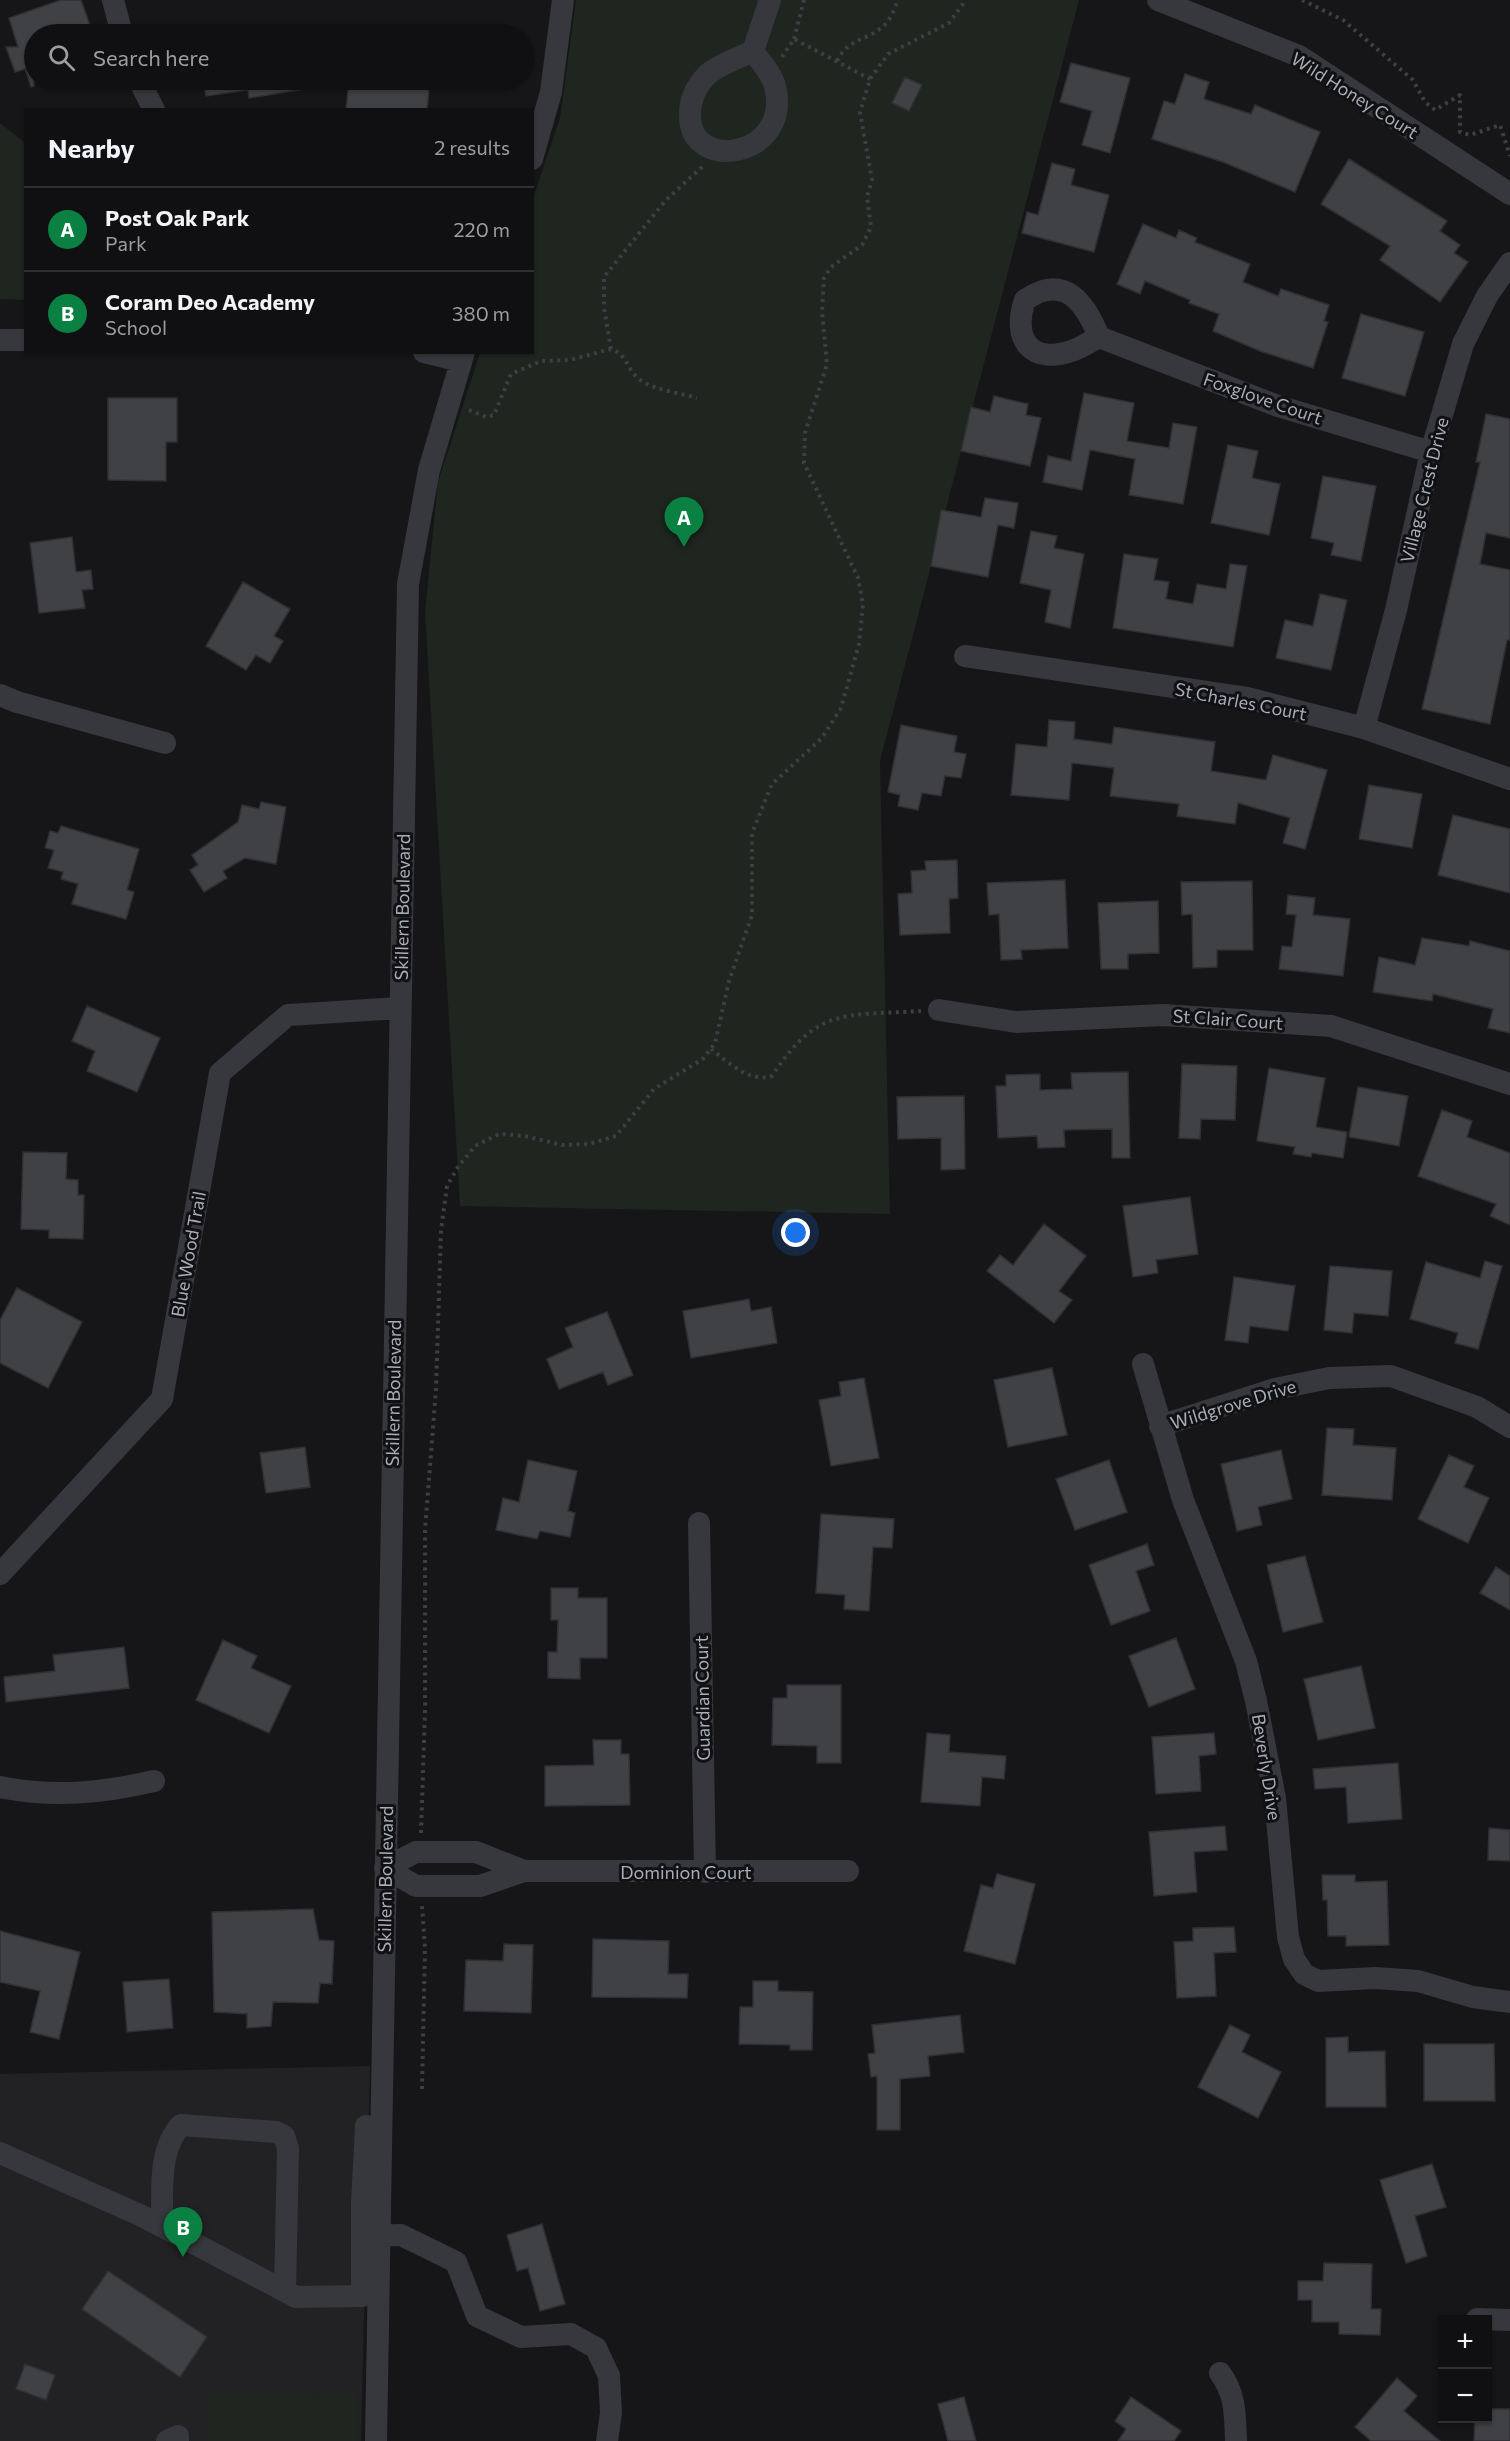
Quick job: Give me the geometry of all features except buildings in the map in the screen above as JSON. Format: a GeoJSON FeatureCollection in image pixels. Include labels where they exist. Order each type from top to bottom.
{"type":"FeatureCollection","features":[{"type":"Feature","properties":{"kind":"street"},"geometry":{"type":"LineString","coordinates":[[113,0],[119,24]]}},
{"type":"Feature","properties":{"kind":"street"},"geometry":{"type":"LineString","coordinates":[[534,152],[551,92],[563,0]]}},
{"type":"Feature","properties":{"kind":"street"},"geometry":{"type":"LineString","coordinates":[[753,51],[775,84],[778,113],[762,140],[742,151],[719,151],[699,141],[690,124],[690,98],[709,74],[753,51],[770,0]]}},
{"type":"Feature","properties":{"kind":"street","name":"Wild Honey Court"},"geometry":{"type":"LineString","coordinates":[[1158,0],[1299,56],[1510,194]]}},
{"type":"Feature","properties":{"kind":"street"},"geometry":{"type":"LineString","coordinates":[[144,90],[153,108]]}},
{"type":"Feature","properties":{"kind":"street","name":"Village Crest Drive"},"geometry":{"type":"LineString","coordinates":[[1364,728],[1396,610],[1431,452],[1463,344],[1487,296],[1510,263]]}},
{"type":"Feature","properties":{"kind":"street","name":"Foxglove Court"},"geometry":{"type":"LineString","coordinates":[[1099,337],[1278,406],[1431,452]]}},
{"type":"Feature","properties":{"kind":"street"},"geometry":{"type":"LineString","coordinates":[[0,340],[24,340]]}},
{"type":"Feature","properties":{"kind":"street"},"geometry":{"type":"LineString","coordinates":[[440,354],[463,357]]}},
{"type":"Feature","properties":{"kind":"street","name":"Skillern Boulevard"},"geometry":{"type":"LineString","coordinates":[[375,2441],[371,2236],[381,2096],[408,584],[429,470],[463,357]]}},
{"type":"Feature","properties":{"kind":"street","name":"St Charles Court"},"geometry":{"type":"LineString","coordinates":[[965,656],[1247,698],[1364,728],[1510,779]]}},
{"type":"Feature","properties":{"kind":"street"},"geometry":{"type":"LineString","coordinates":[[0,694],[17,702],[165,743]]}},
{"type":"Feature","properties":{"kind":"street","name":"Blue Wood Trail"},"geometry":{"type":"LineString","coordinates":[[0,1574],[162,1399],[220,1073],[288,1015],[400,1008]]}},
{"type":"Feature","properties":{"kind":"street","name":"St Clair Court"},"geometry":{"type":"LineString","coordinates":[[939,1010],[1016,1022],[1163,1014],[1331,1026],[1510,1084]]}},
{"type":"Feature","properties":{"kind":"street","name":"Beverly Drive"},"geometry":{"type":"LineString","coordinates":[[1143,1364],[1183,1500],[1246,1661],[1275,1798],[1288,1937],[1294,1959],[1304,1974],[1318,1981],[1375,1978],[1418,1981],[1473,1997],[1510,2002]]}},
{"type":"Feature","properties":{"kind":"street","name":"Wildgrove Drive"},"geometry":{"type":"LineString","coordinates":[[1160,1426],[1275,1389],[1329,1378],[1391,1376],[1477,1407],[1510,1426]]}},
{"type":"Feature","properties":{"kind":"street","name":"Guardian Court"},"geometry":{"type":"LineString","coordinates":[[699,1523],[705,1872]]}},
{"type":"Feature","properties":{"kind":"street"},"geometry":{"type":"LineString","coordinates":[[0,1787],[51,1792],[108,1792],[154,1781]]}},
{"type":"Feature","properties":{"kind":"street","name":"Dominion Court"},"geometry":{"type":"LineString","coordinates":[[386,1868],[420,1852],[476,1852],[524,1871]]}},
{"type":"Feature","properties":{"kind":"street","name":"Dominion Court"},"geometry":{"type":"LineString","coordinates":[[386,1868],[420,1886],[480,1886],[524,1871],[848,1871]]}},
{"type":"Feature","properties":{"kind":"street"},"geometry":{"type":"LineString","coordinates":[[162,2226],[165,2152],[170,2137],[181,2125],[276,2132],[284,2136],[288,2148],[285,2292]]}},
{"type":"Feature","properties":{"kind":"street"},"geometry":{"type":"LineString","coordinates":[[0,2154],[162,2226],[296,2297],[362,2296],[371,2236],[401,2235],[456,2262],[477,2316],[521,2337],[571,2334],[596,2348],[609,2376],[611,2413],[607,2441]]}},
{"type":"Feature","properties":{"kind":"street"},"geometry":{"type":"LineString","coordinates":[[1492,2319],[1510,2320]]}},
{"type":"Feature","properties":{"kind":"street"},"geometry":{"type":"LineString","coordinates":[[1220,2373],[1230,2386],[1234,2406],[1236,2441]]}},
{"type":"Feature","properties":{"kind":"street"},"geometry":{"type":"LineString","coordinates":[[167,2441],[178,2436],[178,2441]]}},
{"type":"Feature","properties":{"kind":"path"},"geometry":{"type":"LineString","coordinates":[[769,75],[794,39],[804,0]]}},
{"type":"Feature","properties":{"kind":"path"},"geometry":{"type":"LineString","coordinates":[[837,61],[847,46],[880,30],[887,23],[898,0]]}},
{"type":"Feature","properties":{"kind":"path"},"geometry":{"type":"LineString","coordinates":[[420,1852],[425,1711],[425,1530],[436,1389],[441,1230],[447,1186],[458,1167],[476,1146],[499,1134],[525,1136],[562,1144],[589,1144],[616,1136],[654,1089],[704,1058],[715,1043],[729,981],[752,915],[752,833],[772,784],[822,738],[841,708],[859,644],[862,604],[858,578],[804,463],[806,433],[827,364],[822,312],[824,278],[831,267],[862,245],[871,227],[867,197],[872,180],[860,112],[870,79],[888,54],[949,23],[966,0]]}},
{"type":"Feature","properties":{"kind":"path"},"geometry":{"type":"LineString","coordinates":[[1302,0],[1343,20],[1413,80],[1425,102],[1435,110],[1460,95],[1460,132],[1470,135],[1500,125],[1510,156]]}},
{"type":"Feature","properties":{"kind":"path"},"geometry":{"type":"LineString","coordinates":[[794,39],[870,79]]}},
{"type":"Feature","properties":{"kind":"path"},"geometry":{"type":"LineString","coordinates":[[611,349],[604,308],[604,277],[665,201],[719,151]]}},
{"type":"Feature","properties":{"kind":"path"},"geometry":{"type":"LineString","coordinates":[[448,403],[486,417],[494,415],[511,374],[541,361],[570,360],[611,349],[626,358],[636,376],[649,386],[697,398]]}},
{"type":"Feature","properties":{"kind":"path"},"geometry":{"type":"LineString","coordinates":[[711,1049],[742,1071],[763,1079],[772,1076],[785,1056],[808,1031],[832,1019],[859,1013],[939,1010]]}},
{"type":"Feature","properties":{"kind":"path"},"geometry":{"type":"LineString","coordinates":[[420,1886],[425,1948],[422,2088]]}},
{"type":"Feature","properties":{"kind":"shaded area"},"geometry":{"type":"Polygon","coordinates":[[[576,0],[1079,0],[880,761],[890,1214],[460,1206],[425,612],[438,482],[480,354],[534,354],[534,195],[560,118],[576,0]]]}},
{"type":"Feature","properties":{"kind":"shaded area"},"geometry":{"type":"Polygon","coordinates":[[[0,123],[24,142],[24,300],[0,299],[0,123]]]}},
{"type":"Feature","properties":{"kind":"shaded area"},"geometry":{"type":"Polygon","coordinates":[[[370,2066],[361,2441],[0,2441],[0,2074],[370,2066]]]}},
{"type":"Feature","properties":{"kind":"shaded area"},"geometry":{"type":"Polygon","coordinates":[[[209,2392],[358,2393],[357,2441],[209,2441],[209,2392]]]}},
{"type":"Feature","properties":{"kind":"place","name":"Post Oak Park"},"geometry":{"type":"Point","coordinates":[684,547]}},
{"type":"Feature","properties":{"kind":"place","name":"Coram Deo Academy"},"geometry":{"type":"Point","coordinates":[183,2257]}}]}
